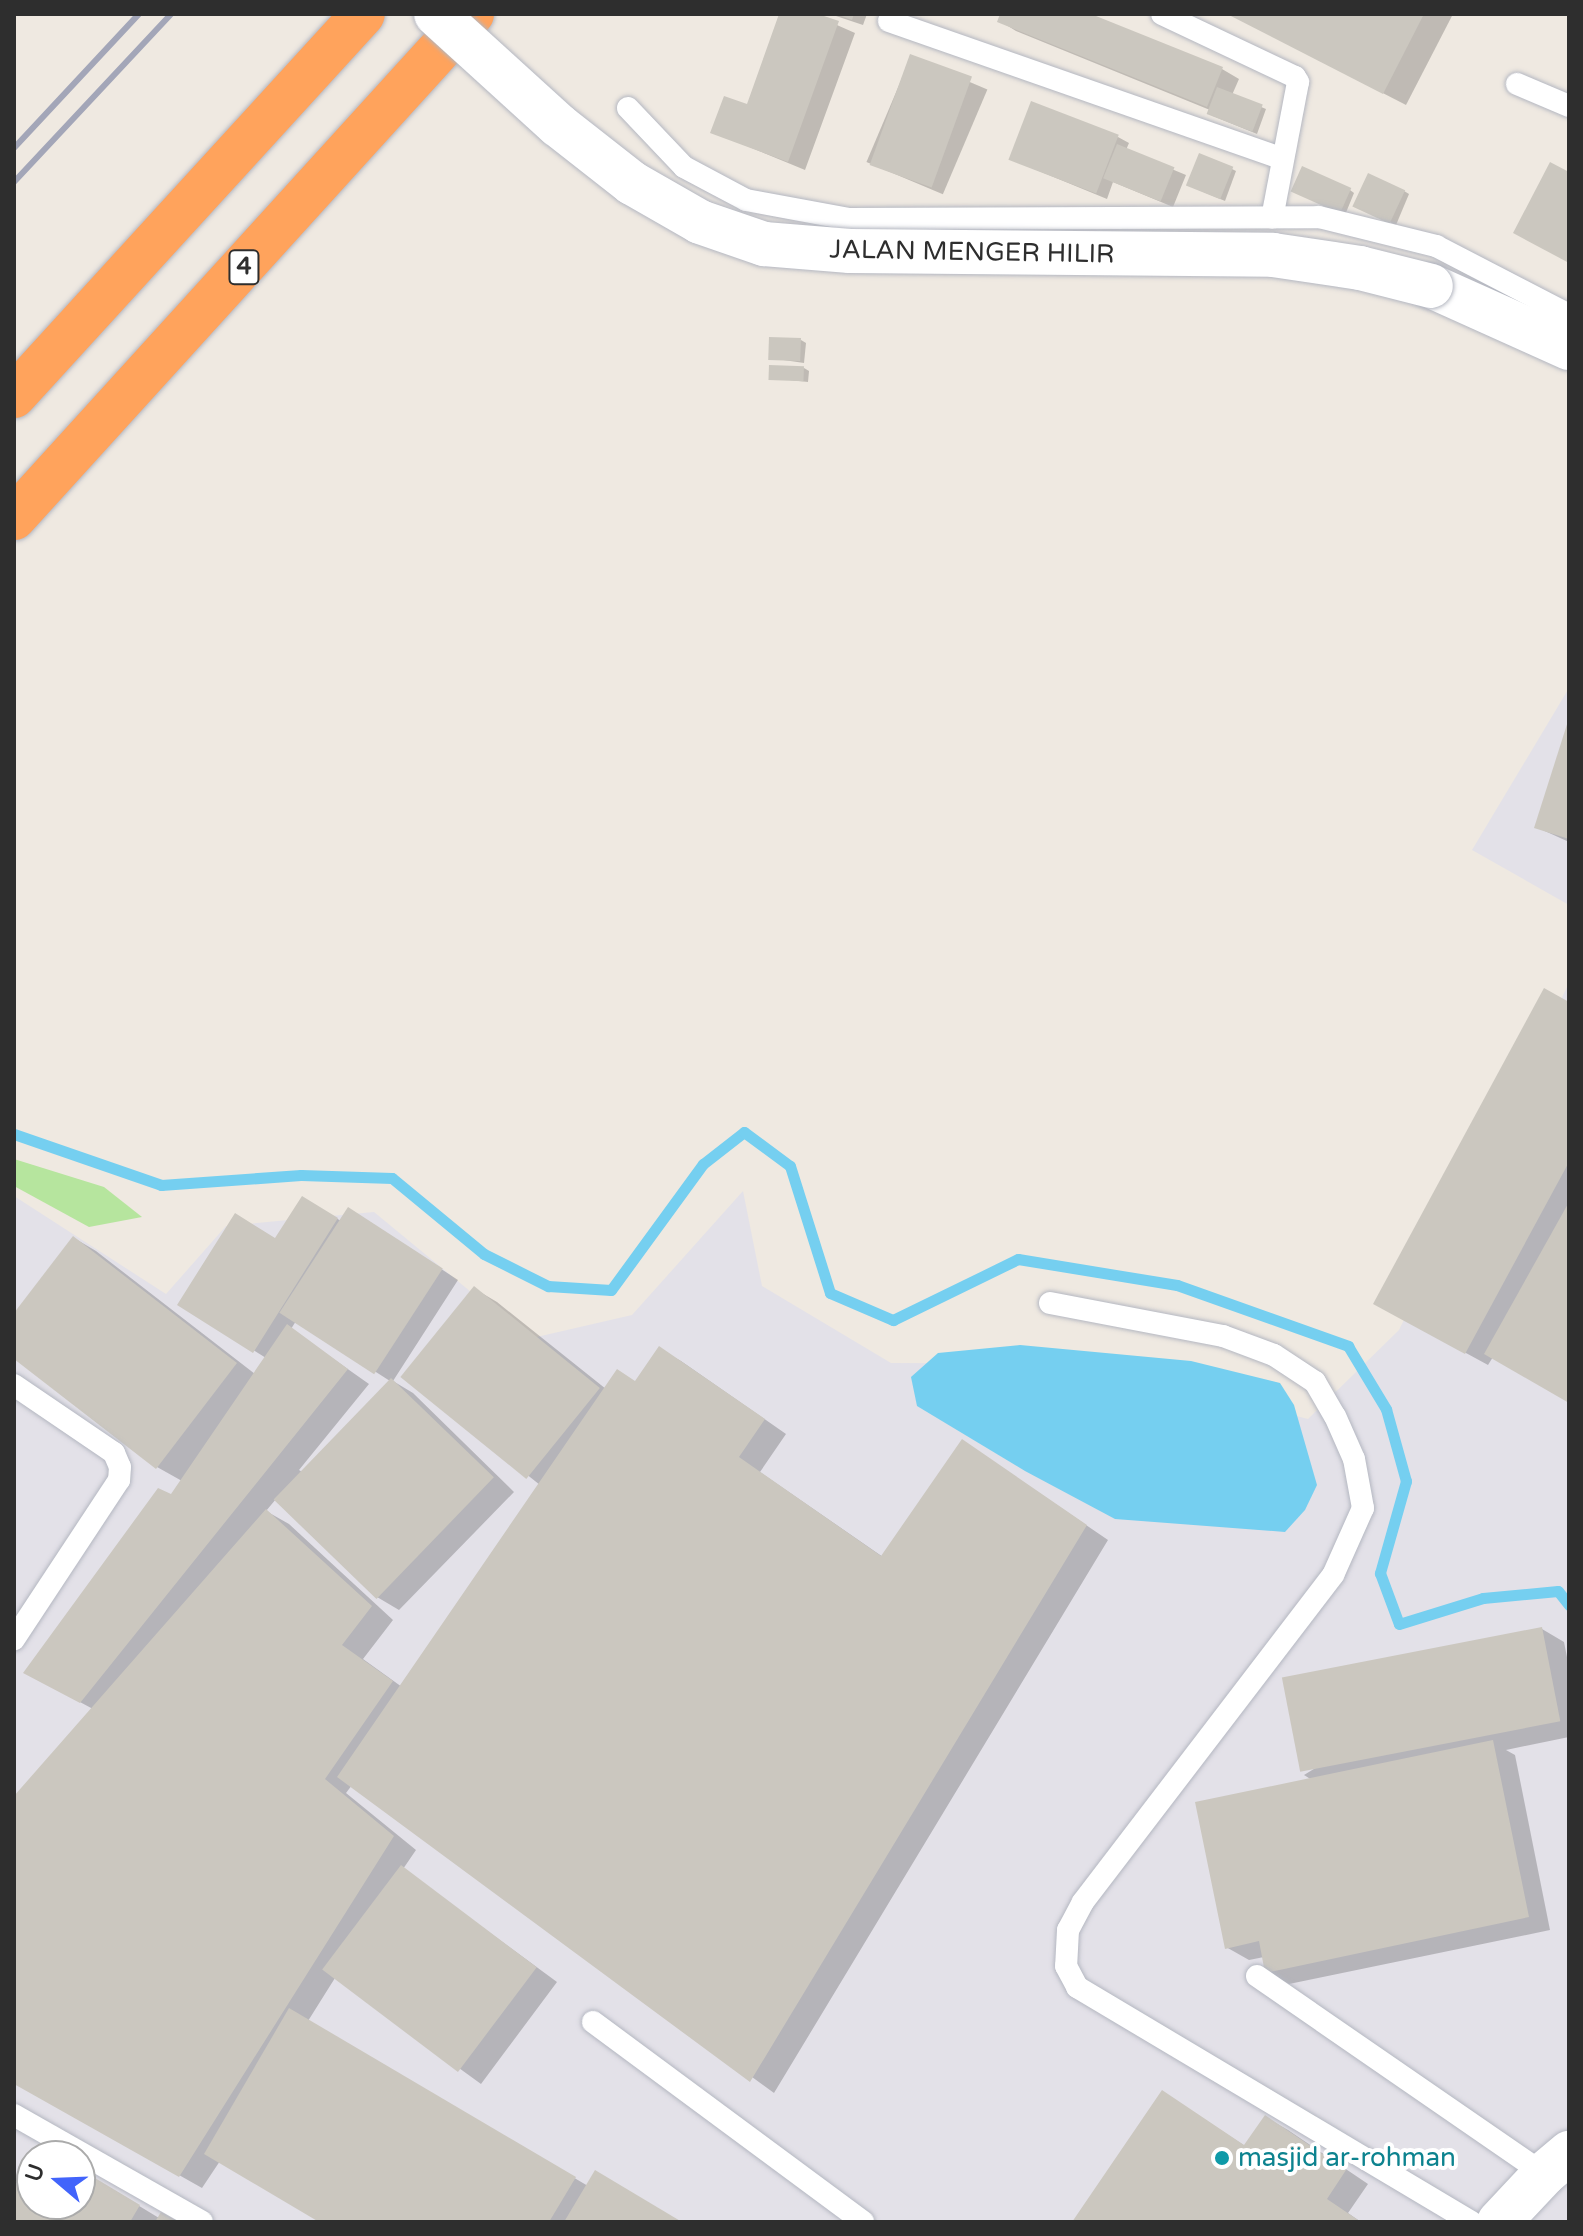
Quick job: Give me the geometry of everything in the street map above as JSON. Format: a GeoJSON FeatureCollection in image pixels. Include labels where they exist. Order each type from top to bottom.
{"type":"FeatureCollection","features":[{"type":"Feature","properties":{"kind":"highway"},"geometry":{"type":"LineString","coordinates":[[14,396],[363,14]]}},
{"type":"Feature","properties":{"kind":"highway","name":"4"},"geometry":{"type":"LineString","coordinates":[[14,518],[472,14]]}},
{"type":"Feature","properties":{"kind":"street","name":"JALAN MENGER HILIR"},"geometry":{"type":"LineString","coordinates":[[436,14],[558,125],[632,183],[700,222],[764,244],[850,251],[1273,255],[1360,268],[1431,286],[1569,348]]}},
{"type":"Feature","properties":{"kind":"street"},"geometry":{"type":"LineString","coordinates":[[1499,2222],[1556,2164]]}},
{"type":"Feature","properties":{"kind":"lane"},"geometry":{"type":"LineString","coordinates":[[1162,14],[1295,77],[1298,82],[1272,218]]}},
{"type":"Feature","properties":{"kind":"lane"},"geometry":{"type":"LineString","coordinates":[[889,21],[1283,159]]}},
{"type":"Feature","properties":{"kind":"lane"},"geometry":{"type":"LineString","coordinates":[[1517,84],[1569,106]]}},
{"type":"Feature","properties":{"kind":"lane"},"geometry":{"type":"LineString","coordinates":[[628,108],[684,167],[746,200],[849,219],[1319,217],[1436,246],[1569,315]]}},
{"type":"Feature","properties":{"kind":"lane"},"geometry":{"type":"LineString","coordinates":[[1050,1303],[1223,1336],[1274,1355],[1315,1382],[1335,1416],[1354,1459],[1363,1508],[1333,1575],[1083,1902],[1068,1930],[1066,1966],[1077,1987],[1471,2222]]}},
{"type":"Feature","properties":{"kind":"lane"},"geometry":{"type":"LineString","coordinates":[[14,1385],[114,1453],[120,1467],[119,1480],[14,1639]]}},
{"type":"Feature","properties":{"kind":"lane"},"geometry":{"type":"LineString","coordinates":[[1257,1976],[1556,2164]]}},
{"type":"Feature","properties":{"kind":"lane"},"geometry":{"type":"LineString","coordinates":[[593,2022],[863,2222]]}},
{"type":"Feature","properties":{"kind":"lane"},"geometry":{"type":"LineString","coordinates":[[14,2115],[202,2222]]}},
{"type":"Feature","properties":{"kind":"shaded area"},"geometry":{"type":"Polygon","coordinates":[[[1569,688],[1569,905],[1472,850],[1569,688]]]}},
{"type":"Feature","properties":{"kind":"shaded area"},"geometry":{"type":"Polygon","coordinates":[[[1569,983],[1569,2222],[14,2222],[14,1196],[166,1294],[226,1226],[374,1212],[528,1339],[632,1315],[743,1191],[762,1286],[891,1363],[1097,1364],[1308,1419],[1399,1330],[1569,983]]]}},
{"type":"Feature","properties":{"kind":"green space"},"geometry":{"type":"Polygon","coordinates":[[[14,1159],[104,1187],[142,1217],[89,1227],[14,1186],[14,1159]]]}},
{"type":"Feature","properties":{"kind":"water"},"geometry":{"type":"Polygon","coordinates":[[[1020,1345],[1191,1361],[1280,1383],[1294,1405],[1317,1485],[1305,1510],[1285,1532],[1115,1519],[1025,1471],[917,1406],[911,1377],[938,1353],[1020,1345]]]}},
{"type":"Feature","properties":{"kind":"building"},"geometry":{"type":"Polygon","coordinates":[[[779,14],[818,14],[839,21],[788,162],[710,133],[724,96],[747,104],[779,14]]]}},
{"type":"Feature","properties":{"kind":"building"},"geometry":{"type":"Polygon","coordinates":[[[836,14],[854,14],[852,20],[836,14]]]}},
{"type":"Feature","properties":{"kind":"building"},"geometry":{"type":"Polygon","coordinates":[[[1000,14],[1091,14],[1223,67],[1207,107],[997,22],[1000,14]]]}},
{"type":"Feature","properties":{"kind":"building"},"geometry":{"type":"Polygon","coordinates":[[[1227,14],[1424,14],[1383,94],[1227,14]]]}},
{"type":"Feature","properties":{"kind":"building"},"geometry":{"type":"Polygon","coordinates":[[[910,54],[972,77],[932,187],[870,165],[910,54]]]}},
{"type":"Feature","properties":{"kind":"building"},"geometry":{"type":"Polygon","coordinates":[[[1217,87],[1263,105],[1252,132],[1207,114],[1217,87]]]}},
{"type":"Feature","properties":{"kind":"building"},"geometry":{"type":"Polygon","coordinates":[[[1031,101],[1119,135],[1096,194],[1008,160],[1031,101]]]}},
{"type":"Feature","properties":{"kind":"building"},"geometry":{"type":"Polygon","coordinates":[[[1117,144],[1174,167],[1161,202],[1103,178],[1117,144]]]}},
{"type":"Feature","properties":{"kind":"building"},"geometry":{"type":"Polygon","coordinates":[[[1199,153],[1233,167],[1220,199],[1186,185],[1199,153]]]}},
{"type":"Feature","properties":{"kind":"building"},"geometry":{"type":"Polygon","coordinates":[[[1550,162],[1569,172],[1569,263],[1513,233],[1550,162]]]}},
{"type":"Feature","properties":{"kind":"building"},"geometry":{"type":"Polygon","coordinates":[[[1302,166],[1351,188],[1340,214],[1291,192],[1302,166]]]}},
{"type":"Feature","properties":{"kind":"building"},"geometry":{"type":"Polygon","coordinates":[[[1368,173],[1405,190],[1390,224],[1352,207],[1368,173]]]}},
{"type":"Feature","properties":{"kind":"building"},"geometry":{"type":"Polygon","coordinates":[[[769,337],[801,338],[800,361],[768,360],[769,337]]]}},
{"type":"Feature","properties":{"kind":"building"},"geometry":{"type":"Polygon","coordinates":[[[769,365],[804,366],[803,381],[768,380],[769,365]]]}},
{"type":"Feature","properties":{"kind":"building"},"geometry":{"type":"Polygon","coordinates":[[[1569,718],[1569,839],[1534,828],[1569,718]]]}},
{"type":"Feature","properties":{"kind":"building"},"geometry":{"type":"Polygon","coordinates":[[[1544,988],[1569,1002],[1569,1162],[1465,1354],[1373,1304],[1544,988]]]}},
{"type":"Feature","properties":{"kind":"building"},"geometry":{"type":"Polygon","coordinates":[[[302,1196],[338,1218],[253,1353],[177,1305],[235,1213],[275,1238],[302,1196]]]}},
{"type":"Feature","properties":{"kind":"building"},"geometry":{"type":"Polygon","coordinates":[[[1569,1202],[1569,1403],[1484,1354],[1569,1202]]]}},
{"type":"Feature","properties":{"kind":"building"},"geometry":{"type":"Polygon","coordinates":[[[348,1207],[443,1269],[374,1374],[279,1313],[348,1207]]]}},
{"type":"Feature","properties":{"kind":"building"},"geometry":{"type":"Polygon","coordinates":[[[73,1236],[237,1363],[156,1469],[14,1359],[14,1313],[73,1236]]]}},
{"type":"Feature","properties":{"kind":"building"},"geometry":{"type":"Polygon","coordinates":[[[474,1286],[600,1388],[526,1479],[400,1377],[474,1286]]]}},
{"type":"Feature","properties":{"kind":"building"},"geometry":{"type":"Polygon","coordinates":[[[287,1324],[348,1369],[80,1703],[23,1673],[158,1488],[171,1494],[287,1324]]]}},
{"type":"Feature","properties":{"kind":"building"},"geometry":{"type":"Polygon","coordinates":[[[659,1346],[765,1419],[739,1457],[881,1556],[962,1439],[1087,1525],[750,2082],[337,1777],[617,1369],[635,1381],[659,1346]]]}},
{"type":"Feature","properties":{"kind":"building"},"geometry":{"type":"Polygon","coordinates":[[[391,1378],[494,1477],[376,1599],[274,1500],[391,1378]]]}},
{"type":"Feature","properties":{"kind":"building"},"geometry":{"type":"Polygon","coordinates":[[[266,1509],[372,1606],[342,1645],[393,1681],[325,1779],[394,1836],[179,2177],[14,2084],[14,1796],[266,1509]]]}},
{"type":"Feature","properties":{"kind":"building"},"geometry":{"type":"Polygon","coordinates":[[[1542,1627],[1560,1721],[1300,1772],[1282,1678],[1542,1627]]]}},
{"type":"Feature","properties":{"kind":"building"},"geometry":{"type":"Polygon","coordinates":[[[1493,1740],[1529,1917],[1265,1973],[1259,1941],[1225,1949],[1195,1802],[1493,1740]]]}},
{"type":"Feature","properties":{"kind":"building"},"geometry":{"type":"Polygon","coordinates":[[[401,1865],[537,1967],[458,2072],[322,1970],[401,1865]]]}},
{"type":"Feature","properties":{"kind":"building"},"geometry":{"type":"Polygon","coordinates":[[[289,2008],[576,2177],[549,2222],[319,2222],[204,2154],[289,2008]]]}},
{"type":"Feature","properties":{"kind":"building","name":"masjid ar-rohman"},"geometry":{"type":"Polygon","coordinates":[[[1162,2090],[1244,2145],[1265,2115],[1346,2170],[1327,2199],[1361,2222],[1072,2222],[1162,2090]]]}},
{"type":"Feature","properties":{"kind":"building"},"geometry":{"type":"Polygon","coordinates":[[[595,2170],[682,2222],[564,2222],[595,2170]]]}},
{"type":"Feature","properties":{"kind":"building"},"geometry":{"type":"Polygon","coordinates":[[[96,2179],[140,2205],[130,2222],[14,2222],[16,2185],[16,2220],[96,2220],[96,2179]]]}},
{"type":"Feature","properties":{"kind":"building"},"geometry":{"type":"Polygon","coordinates":[[[161,2212],[179,2222],[155,2222],[161,2212]]]}},
{"type":"Feature","properties":{"kind":"waterway"},"geometry":{"type":"LineString","coordinates":[[14,1134],[161,1185],[301,1175],[392,1178],[484,1254],[548,1286],[611,1290],[703,1164],[744,1132],[790,1166],[830,1293],[893,1320],[1018,1259],[1177,1285],[1348,1346],[1386,1409],[1406,1481],[1380,1573],[1399,1624],[1483,1598],[1558,1591],[1569,1605]]}},
{"type":"Feature","properties":{"kind":"railway"},"geometry":{"type":"LineString","coordinates":[[14,148],[139,14]]}},
{"type":"Feature","properties":{"kind":"railway"},"geometry":{"type":"LineString","coordinates":[[14,182],[171,14]]}},
{"type":"Feature","properties":{"kind":"place","name":"masjid ar-rohman"},"geometry":{"type":"Point","coordinates":[1222,2158]}}]}
